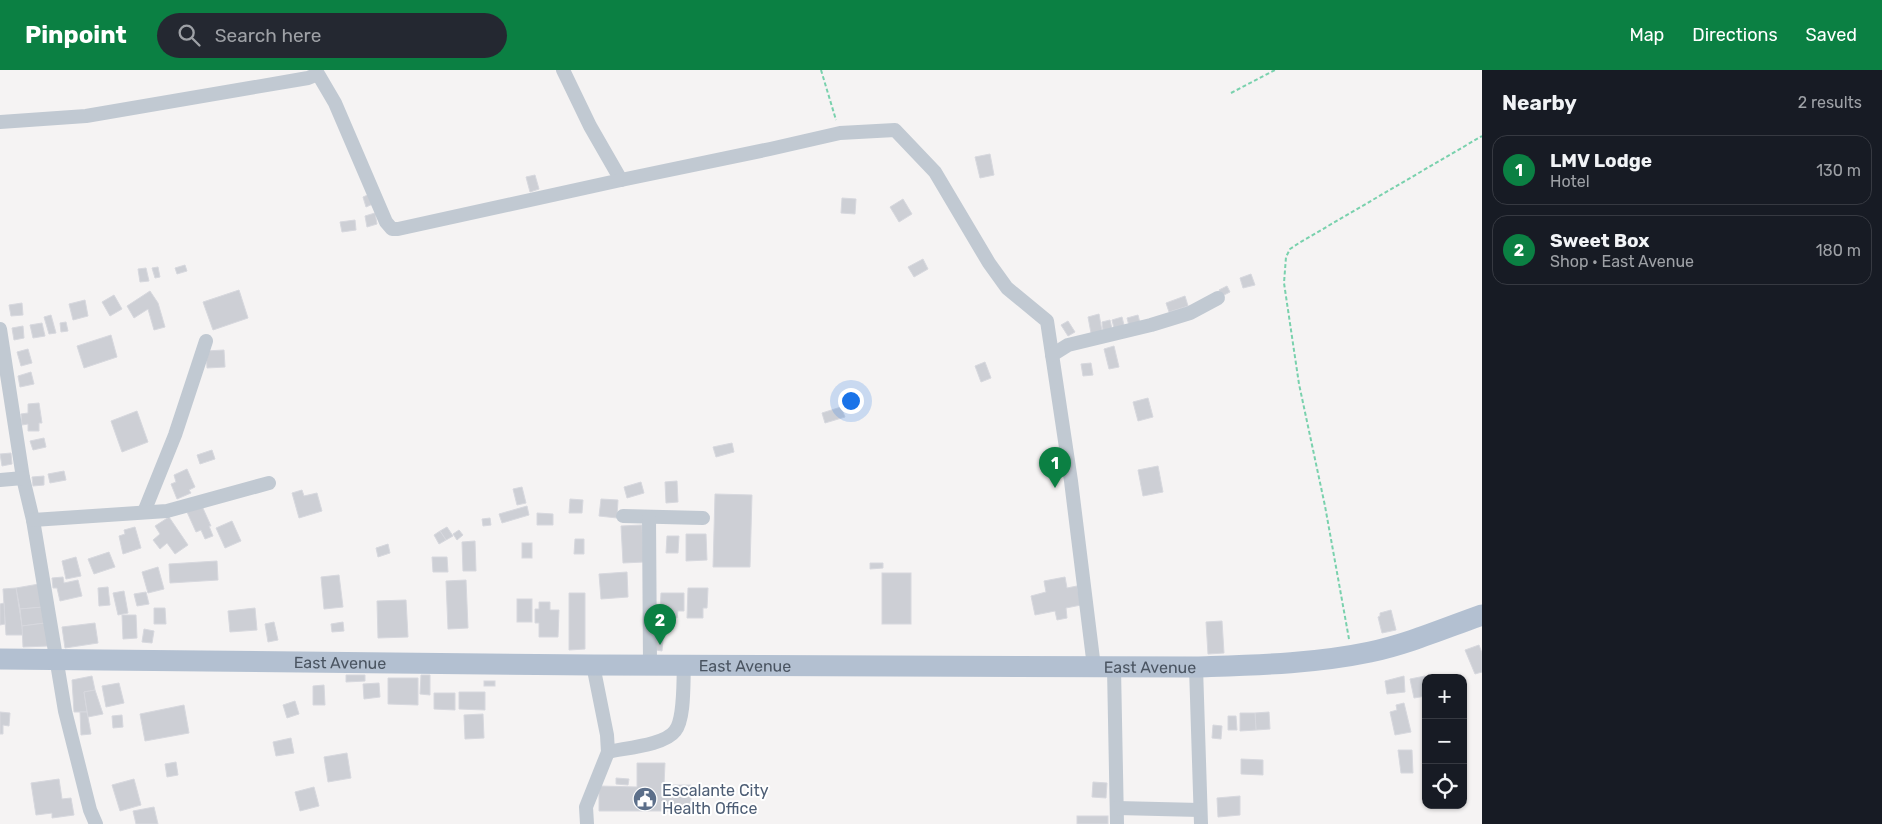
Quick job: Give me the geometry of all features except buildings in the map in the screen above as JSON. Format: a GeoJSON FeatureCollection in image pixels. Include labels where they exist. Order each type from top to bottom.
{"type":"FeatureCollection","features":[{"type":"Feature","properties":{"kind":"main road","name":"East Avenue"},"geometry":{"type":"LineString","coordinates":[[0,659],[593,666],[1196,667],[1295,663],[1370,652],[1426,636],[1482,614]]}},
{"type":"Feature","properties":{"kind":"street"},"geometry":{"type":"LineString","coordinates":[[563,70],[590,126],[621,180]]}},
{"type":"Feature","properties":{"kind":"street"},"geometry":{"type":"LineString","coordinates":[[0,122],[86,116],[298,80],[318,74],[335,103],[386,222],[392,229],[412,227],[621,180],[770,150],[840,132],[895,130],[936,172],[1007,288],[1046,321],[1070,481],[1104,667],[1117,824]]}},
{"type":"Feature","properties":{"kind":"street"},"geometry":{"type":"LineString","coordinates":[[1052,355],[1068,344],[1151,325],[1190,312],[1218,298]]}},
{"type":"Feature","properties":{"kind":"street"},"geometry":{"type":"LineString","coordinates":[[0,329],[23,478],[33,520],[65,711],[90,810],[96,824]]}},
{"type":"Feature","properties":{"kind":"street"},"geometry":{"type":"LineString","coordinates":[[144,512],[176,436],[206,341]]}},
{"type":"Feature","properties":{"kind":"street"},"geometry":{"type":"LineString","coordinates":[[0,480],[23,478]]}},
{"type":"Feature","properties":{"kind":"street"},"geometry":{"type":"LineString","coordinates":[[33,520],[167,511],[269,484]]}},
{"type":"Feature","properties":{"kind":"street"},"geometry":{"type":"LineString","coordinates":[[624,516],[703,518]]}},
{"type":"Feature","properties":{"kind":"street"},"geometry":{"type":"LineString","coordinates":[[649,517],[650,666]]}},
{"type":"Feature","properties":{"kind":"street"},"geometry":{"type":"LineString","coordinates":[[608,752],[662,741],[675,731],[682,713],[684,665]]}},
{"type":"Feature","properties":{"kind":"street"},"geometry":{"type":"LineString","coordinates":[[586,824],[586,807],[608,752],[607,735],[593,666]]}},
{"type":"Feature","properties":{"kind":"street"},"geometry":{"type":"LineString","coordinates":[[1196,667],[1201,824]]}},
{"type":"Feature","properties":{"kind":"street"},"geometry":{"type":"LineString","coordinates":[[1117,808],[1200,810]]}},
{"type":"Feature","properties":{"kind":"path"},"geometry":{"type":"LineString","coordinates":[[822,70],[840,132]]}},
{"type":"Feature","properties":{"kind":"path"},"geometry":{"type":"LineString","coordinates":[[1231,94],[1275,70]]}},
{"type":"Feature","properties":{"kind":"path"},"geometry":{"type":"LineString","coordinates":[[1352,654],[1326,506],[1299,384],[1284,283],[1286,257],[1290,250],[1299,243],[1482,136]]}},
{"type":"Feature","properties":{"kind":"place","name":"LMV Lodge"},"geometry":{"type":"Point","coordinates":[1055,488]}},
{"type":"Feature","properties":{"kind":"place","name":"Sweet Box"},"geometry":{"type":"Point","coordinates":[660,645]}},
{"type":"Feature","properties":{"kind":"place","name":"Escalante City Health Office"},"geometry":{"type":"Point","coordinates":[645,799]}}]}
